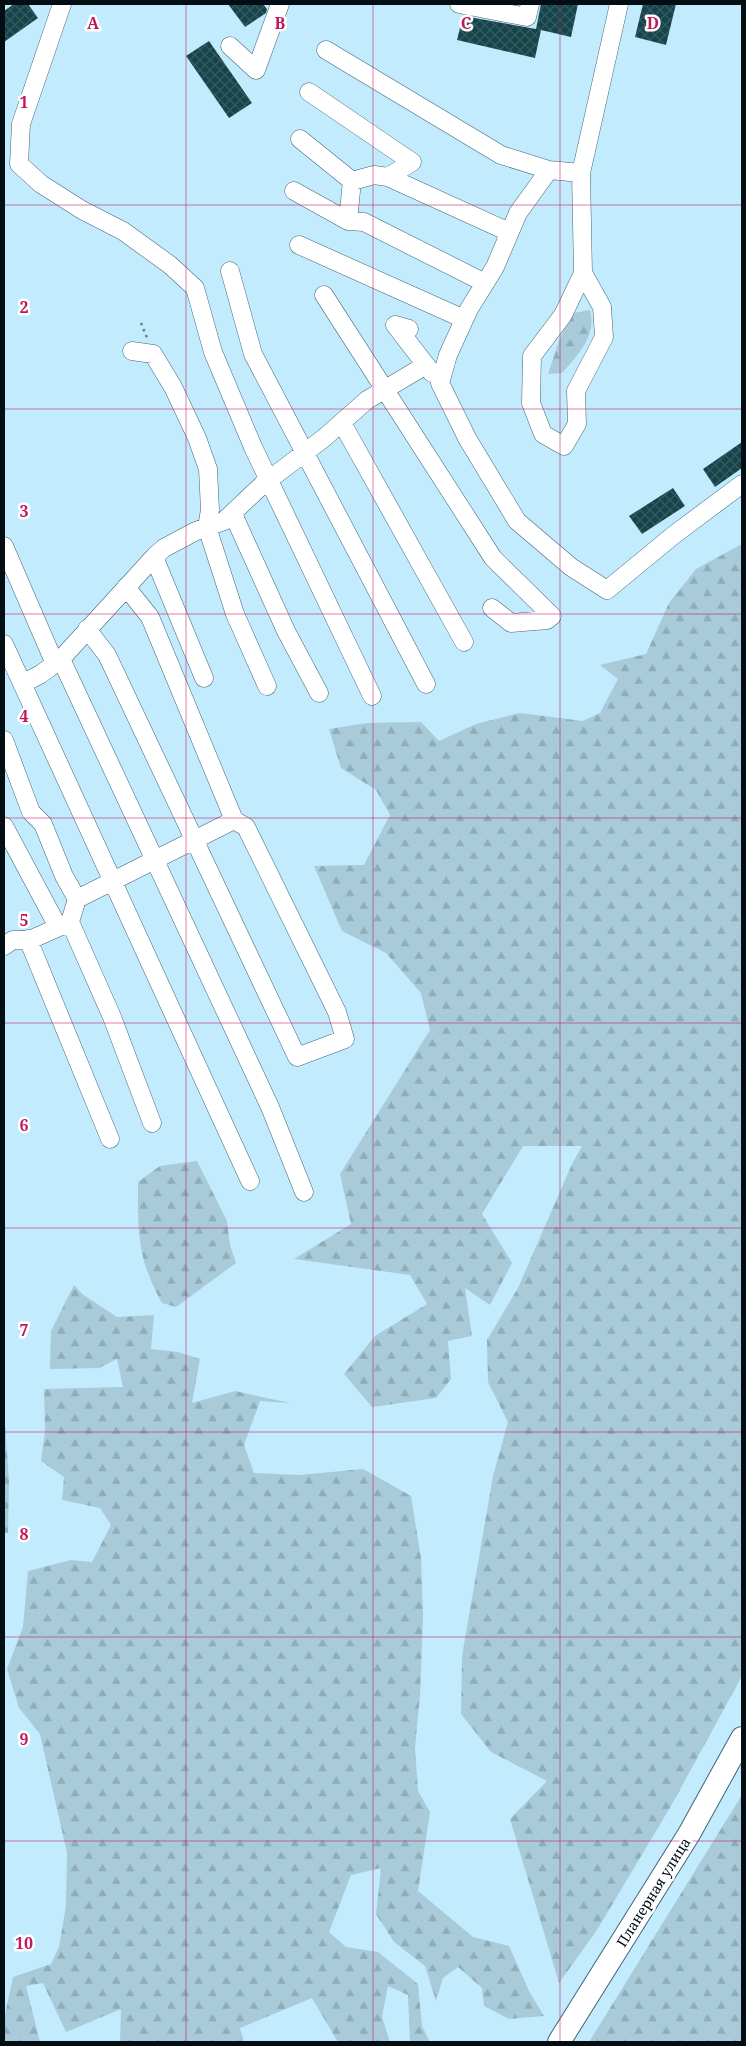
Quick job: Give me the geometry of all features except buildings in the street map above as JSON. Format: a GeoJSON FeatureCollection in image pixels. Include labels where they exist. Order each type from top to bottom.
{"type":"FeatureCollection","features":[{"type":"Feature","properties":{"kind":"main road","name":"Планерная улица"},"geometry":{"type":"LineString","coordinates":[[559,2042],[689,1834],[742,1738]]}},
{"type":"Feature","properties":{"kind":"lane"},"geometry":{"type":"LineString","coordinates":[[62,4],[21,124],[19,164],[41,184],[82,210],[123,232],[170,265],[194,288],[213,352],[268,480],[372,696]]}},
{"type":"Feature","properties":{"kind":"lane"},"geometry":{"type":"LineString","coordinates":[[230,46],[256,70],[280,4]]}},
{"type":"Feature","properties":{"kind":"lane"},"geometry":{"type":"LineString","coordinates":[[459,4],[527,18],[530,4]]}},
{"type":"Feature","properties":{"kind":"lane"},"geometry":{"type":"LineString","coordinates":[[583,273],[602,307],[604,337],[576,391],[577,424],[564,446],[543,434],[531,403],[532,356],[563,315],[583,273],[582,173],[619,4]]}},
{"type":"Feature","properties":{"kind":"lane"},"geometry":{"type":"LineString","coordinates":[[326,50],[501,155],[549,170],[582,173]]}},
{"type":"Feature","properties":{"kind":"lane"},"geometry":{"type":"LineString","coordinates":[[309,92],[412,162],[388,177]]}},
{"type":"Feature","properties":{"kind":"lane"},"geometry":{"type":"LineString","coordinates":[[300,139],[352,181]]}},
{"type":"Feature","properties":{"kind":"lane"},"geometry":{"type":"LineString","coordinates":[[440,383],[448,355],[464,319],[495,267],[518,213],[549,170]]}},
{"type":"Feature","properties":{"kind":"lane"},"geometry":{"type":"LineString","coordinates":[[352,181],[374,175],[388,177],[509,232]]}},
{"type":"Feature","properties":{"kind":"lane"},"geometry":{"type":"LineString","coordinates":[[348,221],[352,181]]}},
{"type":"Feature","properties":{"kind":"lane"},"geometry":{"type":"LineString","coordinates":[[294,191],[348,221],[364,222],[485,283]]}},
{"type":"Feature","properties":{"kind":"lane"},"geometry":{"type":"LineString","coordinates":[[299,245],[464,319]]}},
{"type":"Feature","properties":{"kind":"lane"},"geometry":{"type":"LineString","coordinates":[[230,271],[253,354],[426,684]]}},
{"type":"Feature","properties":{"kind":"lane"},"geometry":{"type":"LineString","coordinates":[[324,295],[493,558],[552,616],[547,620],[511,623],[492,608]]}},
{"type":"Feature","properties":{"kind":"lane"},"geometry":{"type":"LineString","coordinates":[[409,330],[395,325],[440,383],[466,438],[517,521],[571,568],[607,590],[675,534],[742,484]]}},
{"type":"Feature","properties":{"kind":"lane"},"geometry":{"type":"LineString","coordinates":[[132,351],[153,354],[173,388],[197,438],[208,469],[210,510],[207,527],[235,614],[267,686]]}},
{"type":"Feature","properties":{"kind":"lane"},"geometry":{"type":"LineString","coordinates":[[22,684],[41,674],[58,661],[164,548],[207,527],[224,521],[268,480],[342,423],[366,400],[426,365]]}},
{"type":"Feature","properties":{"kind":"lane"},"geometry":{"type":"LineString","coordinates":[[342,423],[464,642]]}},
{"type":"Feature","properties":{"kind":"lane"},"geometry":{"type":"LineString","coordinates":[[232,514],[286,631],[319,693]]}},
{"type":"Feature","properties":{"kind":"lane"},"geometry":{"type":"LineString","coordinates":[[4,546],[270,1107],[304,1192]]}},
{"type":"Feature","properties":{"kind":"lane"},"geometry":{"type":"LineString","coordinates":[[154,557],[204,678]]}},
{"type":"Feature","properties":{"kind":"lane"},"geometry":{"type":"LineString","coordinates":[[87,629],[107,655],[192,840],[297,1057],[345,1039],[337,1012],[246,827],[234,820],[150,617],[126,587]]}},
{"type":"Feature","properties":{"kind":"lane"},"geometry":{"type":"LineString","coordinates":[[4,644],[250,1181]]}},
{"type":"Feature","properties":{"kind":"lane"},"geometry":{"type":"LineString","coordinates":[[4,740],[31,812],[42,824],[64,876],[77,899]]}},
{"type":"Feature","properties":{"kind":"lane"},"geometry":{"type":"LineString","coordinates":[[4,945],[13,940],[28,939],[64,924],[77,899],[153,859],[234,820]]}},
{"type":"Feature","properties":{"kind":"lane"},"geometry":{"type":"LineString","coordinates":[[4,826],[64,924],[112,1017],[152,1123]]}},
{"type":"Feature","properties":{"kind":"lane"},"geometry":{"type":"LineString","coordinates":[[28,939],[110,1139]]}},
{"type":"Feature","properties":{"kind":"green space"},"geometry":{"type":"Polygon","coordinates":[[[590,310],[591,328],[580,352],[562,373],[548,374],[561,335],[574,313],[590,310]]]}},
{"type":"Feature","properties":{"kind":"green space"},"geometry":{"type":"Polygon","coordinates":[[[742,544],[742,1676],[671,1806],[597,1930],[559,1983],[510,1819],[547,1781],[491,1752],[461,1714],[462,1656],[493,1476],[508,1422],[488,1382],[487,1340],[518,1288],[572,1164],[582,1146],[523,1146],[482,1214],[512,1263],[490,1305],[465,1288],[472,1336],[448,1341],[451,1379],[436,1398],[372,1407],[344,1374],[375,1336],[427,1304],[410,1275],[294,1259],[351,1224],[340,1174],[430,1030],[421,993],[386,953],[342,931],[314,866],[364,865],[390,815],[376,790],[341,768],[329,729],[367,723],[421,722],[439,741],[476,724],[520,713],[583,721],[600,713],[618,679],[600,665],[646,654],[669,603],[696,569],[742,544]]]}},
{"type":"Feature","properties":{"kind":"green space"},"geometry":{"type":"Polygon","coordinates":[[[197,1161],[227,1221],[230,1245],[236,1263],[176,1307],[162,1303],[143,1258],[138,1216],[138,1182],[160,1166],[197,1161]]]}},
{"type":"Feature","properties":{"kind":"green space"},"geometry":{"type":"Polygon","coordinates":[[[74,1285],[82,1294],[117,1317],[154,1315],[151,1349],[178,1352],[200,1359],[192,1403],[235,1391],[290,1403],[260,1401],[244,1445],[254,1473],[299,1475],[363,1469],[411,1496],[421,1558],[423,1617],[420,1696],[415,1748],[418,1791],[430,1812],[418,1891],[473,1937],[509,1946],[529,1991],[544,2016],[509,2019],[484,2006],[482,1988],[458,1967],[443,1978],[436,2001],[425,1966],[394,1942],[376,1914],[381,1868],[351,1875],[329,1932],[346,1947],[378,1952],[418,1984],[422,2026],[430,2042],[410,2042],[408,1995],[388,1986],[382,2017],[390,2042],[338,2042],[312,1998],[240,2028],[244,2042],[120,2042],[121,2009],[66,2032],[43,1983],[26,1986],[40,2042],[4,2042],[4,2019],[13,1977],[51,1964],[59,1947],[66,1906],[67,1853],[40,1734],[19,1708],[7,1669],[23,1627],[28,1571],[71,1560],[92,1562],[111,1525],[100,1508],[62,1500],[64,1477],[41,1461],[45,1431],[44,1389],[123,1387],[117,1359],[99,1368],[50,1369],[51,1331],[74,1285]]]}},
{"type":"Feature","properties":{"kind":"green space"},"geometry":{"type":"Polygon","coordinates":[[[4,1410],[9,1481],[8,1533],[4,1532],[4,1410]]]}},
{"type":"Feature","properties":{"kind":"green space"},"geometry":{"type":"Polygon","coordinates":[[[742,1795],[742,2042],[589,2042],[742,1795]]]}}]}
